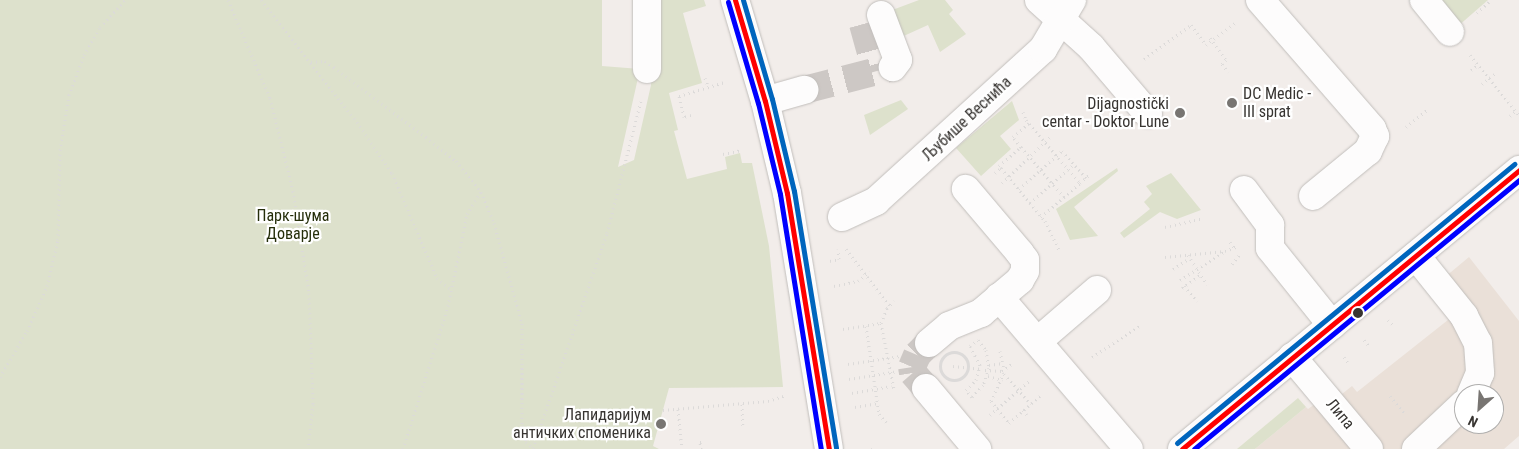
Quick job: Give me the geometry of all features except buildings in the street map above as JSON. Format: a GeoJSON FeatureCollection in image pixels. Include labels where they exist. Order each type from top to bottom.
{"type":"FeatureCollection","features":[{"type":"Feature","properties":{"kind":"street"},"geometry":{"type":"LineString","coordinates":[[647,0],[647,70]]}},
{"type":"Feature","properties":{"kind":"street"},"geometry":{"type":"LineString","coordinates":[[735,0],[765,101],[796,237],[829,449]]}},
{"type":"Feature","properties":{"kind":"street"},"geometry":{"type":"LineString","coordinates":[[1039,0],[1066,10],[1091,47],[1148,114]]}},
{"type":"Feature","properties":{"kind":"street"},"geometry":{"type":"LineString","coordinates":[[1424,0],[1458,41]]}},
{"type":"Feature","properties":{"kind":"street","name":"Љубише Веснића"},"geometry":{"type":"LineString","coordinates":[[842,217],[876,201],[1044,49],[1066,10]]}},
{"type":"Feature","properties":{"kind":"street"},"geometry":{"type":"LineString","coordinates":[[1251,10],[1375,136],[1368,151],[1314,196]]}},
{"type":"Feature","properties":{"kind":"street"},"geometry":{"type":"LineString","coordinates":[[881,15],[898,60],[893,66]]}},
{"type":"Feature","properties":{"kind":"street"},"geometry":{"type":"LineString","coordinates":[[765,101],[804,90]]}},
{"type":"Feature","properties":{"kind":"street"},"geometry":{"type":"LineString","coordinates":[[1182,449],[1519,170]]}},
{"type":"Feature","properties":{"kind":"street"},"geometry":{"type":"LineString","coordinates":[[929,343],[949,326],[981,313],[1023,276],[1025,260],[978,184]]}},
{"type":"Feature","properties":{"kind":"street"},"geometry":{"type":"LineString","coordinates":[[1244,190],[1270,225],[1270,248],[1332,325]]}},
{"type":"Feature","properties":{"kind":"street"},"geometry":{"type":"LineString","coordinates":[[1416,256],[1464,316],[1478,343],[1480,373],[1475,384]]}},
{"type":"Feature","properties":{"kind":"street"},"geometry":{"type":"LineString","coordinates":[[1038,341],[1097,290]]}},
{"type":"Feature","properties":{"kind":"street"},"geometry":{"type":"LineString","coordinates":[[1000,297],[1128,449]]}},
{"type":"Feature","properties":{"kind":"street","name":"Липа"},"geometry":{"type":"LineString","coordinates":[[1292,358],[1369,449]]}},
{"type":"Feature","properties":{"kind":"street"},"geometry":{"type":"LineString","coordinates":[[926,388],[977,449]]}},
{"type":"Feature","properties":{"kind":"street"},"geometry":{"type":"LineString","coordinates":[[1416,449],[1454,413]]}},
{"type":"Feature","properties":{"kind":"path"},"geometry":{"type":"LineString","coordinates":[[0,377],[27,331],[47,286],[58,240],[60,150],[69,95],[84,55],[100,27],[125,0]]}},
{"type":"Feature","properties":{"kind":"path"},"geometry":{"type":"LineString","coordinates":[[228,0],[270,98],[294,191],[309,294],[313,404],[308,449]]}},
{"type":"Feature","properties":{"kind":"path"},"geometry":{"type":"LineString","coordinates":[[261,0],[311,62],[392,172],[437,278],[452,290]]}},
{"type":"Feature","properties":{"kind":"path"},"geometry":{"type":"LineString","coordinates":[[1138,64],[1176,38],[1191,25],[1206,45],[1211,39],[1251,10]]}},
{"type":"Feature","properties":{"kind":"path"},"geometry":{"type":"LineString","coordinates":[[1211,39],[1226,60],[1222,64],[1228,72]]}},
{"type":"Feature","properties":{"kind":"path"},"geometry":{"type":"LineString","coordinates":[[1458,41],[1519,114]]}},
{"type":"Feature","properties":{"kind":"path"},"geometry":{"type":"LineString","coordinates":[[1149,55],[1152,59]]}},
{"type":"Feature","properties":{"kind":"path"},"geometry":{"type":"LineString","coordinates":[[311,62],[325,61],[426,137],[465,170],[481,192],[494,223],[522,323],[522,425],[526,442],[534,448],[607,233],[626,164],[647,70]]}},
{"type":"Feature","properties":{"kind":"path"},"geometry":{"type":"LineString","coordinates":[[1471,70],[1478,65]]}},
{"type":"Feature","properties":{"kind":"path"},"geometry":{"type":"LineString","coordinates":[[1482,84],[1496,73]]}},
{"type":"Feature","properties":{"kind":"path"},"geometry":{"type":"LineString","coordinates":[[705,78],[708,86]]}},
{"type":"Feature","properties":{"kind":"path"},"geometry":{"type":"LineString","coordinates":[[691,115],[684,117],[679,96],[728,81]]}},
{"type":"Feature","properties":{"kind":"path"},"geometry":{"type":"LineString","coordinates":[[1021,107],[1029,123],[1080,182]]}},
{"type":"Feature","properties":{"kind":"path"},"geometry":{"type":"LineString","coordinates":[[1400,132],[1427,110]]}},
{"type":"Feature","properties":{"kind":"path"},"geometry":{"type":"LineString","coordinates":[[1510,116],[1516,111]]}},
{"type":"Feature","properties":{"kind":"path"},"geometry":{"type":"LineString","coordinates":[[1029,123],[1013,137],[1064,197]]}},
{"type":"Feature","properties":{"kind":"path"},"geometry":{"type":"LineString","coordinates":[[997,187],[1031,158],[1050,137]]}},
{"type":"Feature","properties":{"kind":"path"},"geometry":{"type":"LineString","coordinates":[[1021,147],[999,166],[1041,217],[1054,236],[1059,250]]}},
{"type":"Feature","properties":{"kind":"path"},"geometry":{"type":"LineString","coordinates":[[723,154],[742,149],[744,154]]}},
{"type":"Feature","properties":{"kind":"path"},"geometry":{"type":"LineString","coordinates":[[1019,189],[1062,151],[1086,178]]}},
{"type":"Feature","properties":{"kind":"path"},"geometry":{"type":"LineString","coordinates":[[1030,203],[1074,164]]}},
{"type":"Feature","properties":{"kind":"path"},"geometry":{"type":"LineString","coordinates":[[978,184],[1001,168]]}},
{"type":"Feature","properties":{"kind":"path"},"geometry":{"type":"LineString","coordinates":[[1041,217],[1090,174]]}},
{"type":"Feature","properties":{"kind":"path"},"geometry":{"type":"LineString","coordinates":[[403,449],[425,386],[452,290],[467,214],[481,192]]}},
{"type":"Feature","properties":{"kind":"path"},"geometry":{"type":"LineString","coordinates":[[1165,227],[1202,218]]}},
{"type":"Feature","properties":{"kind":"path"},"geometry":{"type":"LineString","coordinates":[[1230,242],[1234,248]]}},
{"type":"Feature","properties":{"kind":"path"},"geometry":{"type":"LineString","coordinates":[[1165,257],[1225,251],[1245,244]]}},
{"type":"Feature","properties":{"kind":"path"},"geometry":{"type":"LineString","coordinates":[[848,246],[845,249],[852,261],[889,305]]}},
{"type":"Feature","properties":{"kind":"path"},"geometry":{"type":"LineString","coordinates":[[1180,280],[1225,251]]}},
{"type":"Feature","properties":{"kind":"path"},"geometry":{"type":"LineString","coordinates":[[1173,269],[1189,256]]}},
{"type":"Feature","properties":{"kind":"path"},"geometry":{"type":"LineString","coordinates":[[1189,256],[1206,284]]}},
{"type":"Feature","properties":{"kind":"path"},"geometry":{"type":"LineString","coordinates":[[852,261],[857,257]]}},
{"type":"Feature","properties":{"kind":"path"},"geometry":{"type":"LineString","coordinates":[[1232,264],[1234,259]]}},
{"type":"Feature","properties":{"kind":"path"},"geometry":{"type":"LineString","coordinates":[[833,286],[858,281],[870,272]]}},
{"type":"Feature","properties":{"kind":"path"},"geometry":{"type":"LineString","coordinates":[[1197,302],[1183,287],[1201,274]]}},
{"type":"Feature","properties":{"kind":"path"},"geometry":{"type":"LineString","coordinates":[[882,297],[887,293]]}},
{"type":"Feature","properties":{"kind":"path"},"geometry":{"type":"LineString","coordinates":[[894,301],[889,305],[881,323],[891,386],[896,392]]}},
{"type":"Feature","properties":{"kind":"path"},"geometry":{"type":"LineString","coordinates":[[840,329],[881,323]]}},
{"type":"Feature","properties":{"kind":"path"},"geometry":{"type":"LineString","coordinates":[[1390,323],[1394,326]]}},
{"type":"Feature","properties":{"kind":"path"},"geometry":{"type":"LineString","coordinates":[[1066,375],[1141,325]]}},
{"type":"Feature","properties":{"kind":"path"},"geometry":{"type":"LineString","coordinates":[[866,326],[879,414],[886,422]]}},
{"type":"Feature","properties":{"kind":"path"},"geometry":{"type":"LineString","coordinates":[[1366,343],[1369,346]]}},
{"type":"Feature","properties":{"kind":"path"},"geometry":{"type":"LineString","coordinates":[[976,394],[988,376],[987,370],[989,365],[981,344]]}},
{"type":"Feature","properties":{"kind":"path"},"geometry":{"type":"LineString","coordinates":[[973,350],[980,369]]}},
{"type":"Feature","properties":{"kind":"path"},"geometry":{"type":"LineString","coordinates":[[856,363],[900,356],[903,371]]}},
{"type":"Feature","properties":{"kind":"path"},"geometry":{"type":"LineString","coordinates":[[989,365],[1004,363]]}},
{"type":"Feature","properties":{"kind":"path"},"geometry":{"type":"LineString","coordinates":[[974,368],[980,369]]}},
{"type":"Feature","properties":{"kind":"path"},"geometry":{"type":"LineString","coordinates":[[969,388],[980,369]]}},
{"type":"Feature","properties":{"kind":"path"},"geometry":{"type":"LineString","coordinates":[[987,370],[1004,373],[1031,404]]}},
{"type":"Feature","properties":{"kind":"path"},"geometry":{"type":"LineString","coordinates":[[1004,373],[991,401],[1008,423],[1023,410],[1027,415]]}},
{"type":"Feature","properties":{"kind":"path"},"geometry":{"type":"LineString","coordinates":[[988,376],[1002,380]]}},
{"type":"Feature","properties":{"kind":"path"},"geometry":{"type":"LineString","coordinates":[[989,415],[1031,379]]}},
{"type":"Feature","properties":{"kind":"path"},"geometry":{"type":"LineString","coordinates":[[859,392],[891,386]]}},
{"type":"Feature","properties":{"kind":"path"},"geometry":{"type":"LineString","coordinates":[[663,410],[768,401],[784,395]]}},
{"type":"Feature","properties":{"kind":"path"},"geometry":{"type":"LineString","coordinates":[[1390,396],[1402,410]]}},
{"type":"Feature","properties":{"kind":"path"},"geometry":{"type":"LineString","coordinates":[[861,406],[877,403]]}},
{"type":"Feature","properties":{"kind":"path"},"geometry":{"type":"LineString","coordinates":[[742,404],[743,426]]}},
{"type":"Feature","properties":{"kind":"path"},"geometry":{"type":"LineString","coordinates":[[678,409],[682,449]]}},
{"type":"Feature","properties":{"kind":"path"},"geometry":{"type":"LineString","coordinates":[[701,449],[700,442],[704,442]]}},
{"type":"Feature","properties":{"kind":"shaded area"},"geometry":{"type":"Polygon","coordinates":[[[1469,257],[1519,321],[1519,436],[1504,449],[1255,449],[1306,407],[1308,409],[1315,404],[1318,407],[1339,389],[1342,394],[1352,386],[1357,392],[1453,316],[1445,277],[1469,257]]]}},
{"type":"Feature","properties":{"kind":"green space","name":"Парк-шума Доварје"},"geometry":{"type":"Polygon","coordinates":[[[0,0],[602,0],[602,66],[640,69],[618,167],[634,160],[651,85],[655,0],[704,0],[706,6],[683,13],[702,83],[669,93],[678,130],[674,131],[687,179],[727,169],[725,157],[740,153],[742,163],[752,163],[769,246],[783,387],[669,388],[653,446],[659,449],[0,449],[0,0]]]}},
{"type":"Feature","properties":{"kind":"green space"},"geometry":{"type":"Polygon","coordinates":[[[919,0],[945,0],[953,10],[949,14],[966,34],[940,52],[928,25],[897,39],[887,12],[919,0]]]}},
{"type":"Feature","properties":{"kind":"green space"},"geometry":{"type":"Polygon","coordinates":[[[1437,0],[1488,0],[1457,27],[1437,0]]]}},
{"type":"Feature","properties":{"kind":"green space"},"geometry":{"type":"Polygon","coordinates":[[[901,100],[908,109],[870,135],[864,115],[901,100]]]}},
{"type":"Feature","properties":{"kind":"green space"},"geometry":{"type":"Polygon","coordinates":[[[1012,101],[1019,120],[1000,136],[1011,149],[981,176],[956,148],[1012,101]]]}},
{"type":"Feature","properties":{"kind":"green space"},"geometry":{"type":"Polygon","coordinates":[[[1117,168],[1118,171],[1074,207],[1098,236],[1070,240],[1056,209],[1117,168]]]}},
{"type":"Feature","properties":{"kind":"green space"},"geometry":{"type":"Polygon","coordinates":[[[1171,173],[1201,210],[1177,219],[1160,212],[1124,238],[1120,233],[1150,209],[1144,202],[1152,194],[1146,186],[1171,173]]]}},
{"type":"Feature","properties":{"kind":"green space"},"geometry":{"type":"Polygon","coordinates":[[[1298,398],[1306,407],[1255,449],[1237,449],[1298,398]]]}},
{"type":"Feature","properties":{"kind":"tunnel"},"geometry":{"type":"LineString","coordinates":[[863,24],[876,71]]}},
{"type":"Feature","properties":{"kind":"tunnel"},"geometry":{"type":"LineString","coordinates":[[804,90],[893,67]]}},
{"type":"Feature","properties":{"kind":"tunnel"},"geometry":{"type":"LineString","coordinates":[[926,388],[913,373],[912,367],[917,355],[929,343]]}},
{"type":"Feature","properties":{"kind":"transit line"},"geometry":{"type":"LineString","coordinates":[[735,0],[765,101],[787,193],[829,449]]}},
{"type":"Feature","properties":{"kind":"transit line"},"geometry":{"type":"LineString","coordinates":[[743,0],[772,99],[794,191],[836,448]]}},
{"type":"Feature","properties":{"kind":"transit line"},"geometry":{"type":"LineString","coordinates":[[728,2],[758,103],[780,194],[821,449]]}},
{"type":"Feature","properties":{"kind":"transit line"},"geometry":{"type":"LineString","coordinates":[[1177,443],[1514,164]]}},
{"type":"Feature","properties":{"kind":"transit line"},"geometry":{"type":"LineString","coordinates":[[1182,449],[1519,170]]}},
{"type":"Feature","properties":{"kind":"transit line"},"geometry":{"type":"LineString","coordinates":[[1194,449],[1519,180]]}},
{"type":"Feature","properties":{"kind":"place","name":"DC Medic - III sprat"},"geometry":{"type":"Point","coordinates":[1232,103]}},
{"type":"Feature","properties":{"kind":"place","name":"Dijagnostički centar - Doktor Lune"},"geometry":{"type":"Point","coordinates":[1180,113]}},
{"type":"Feature","properties":{"kind":"place","name":"Лапидаријум античких споменика"},"geometry":{"type":"Point","coordinates":[661,424]}}]}
